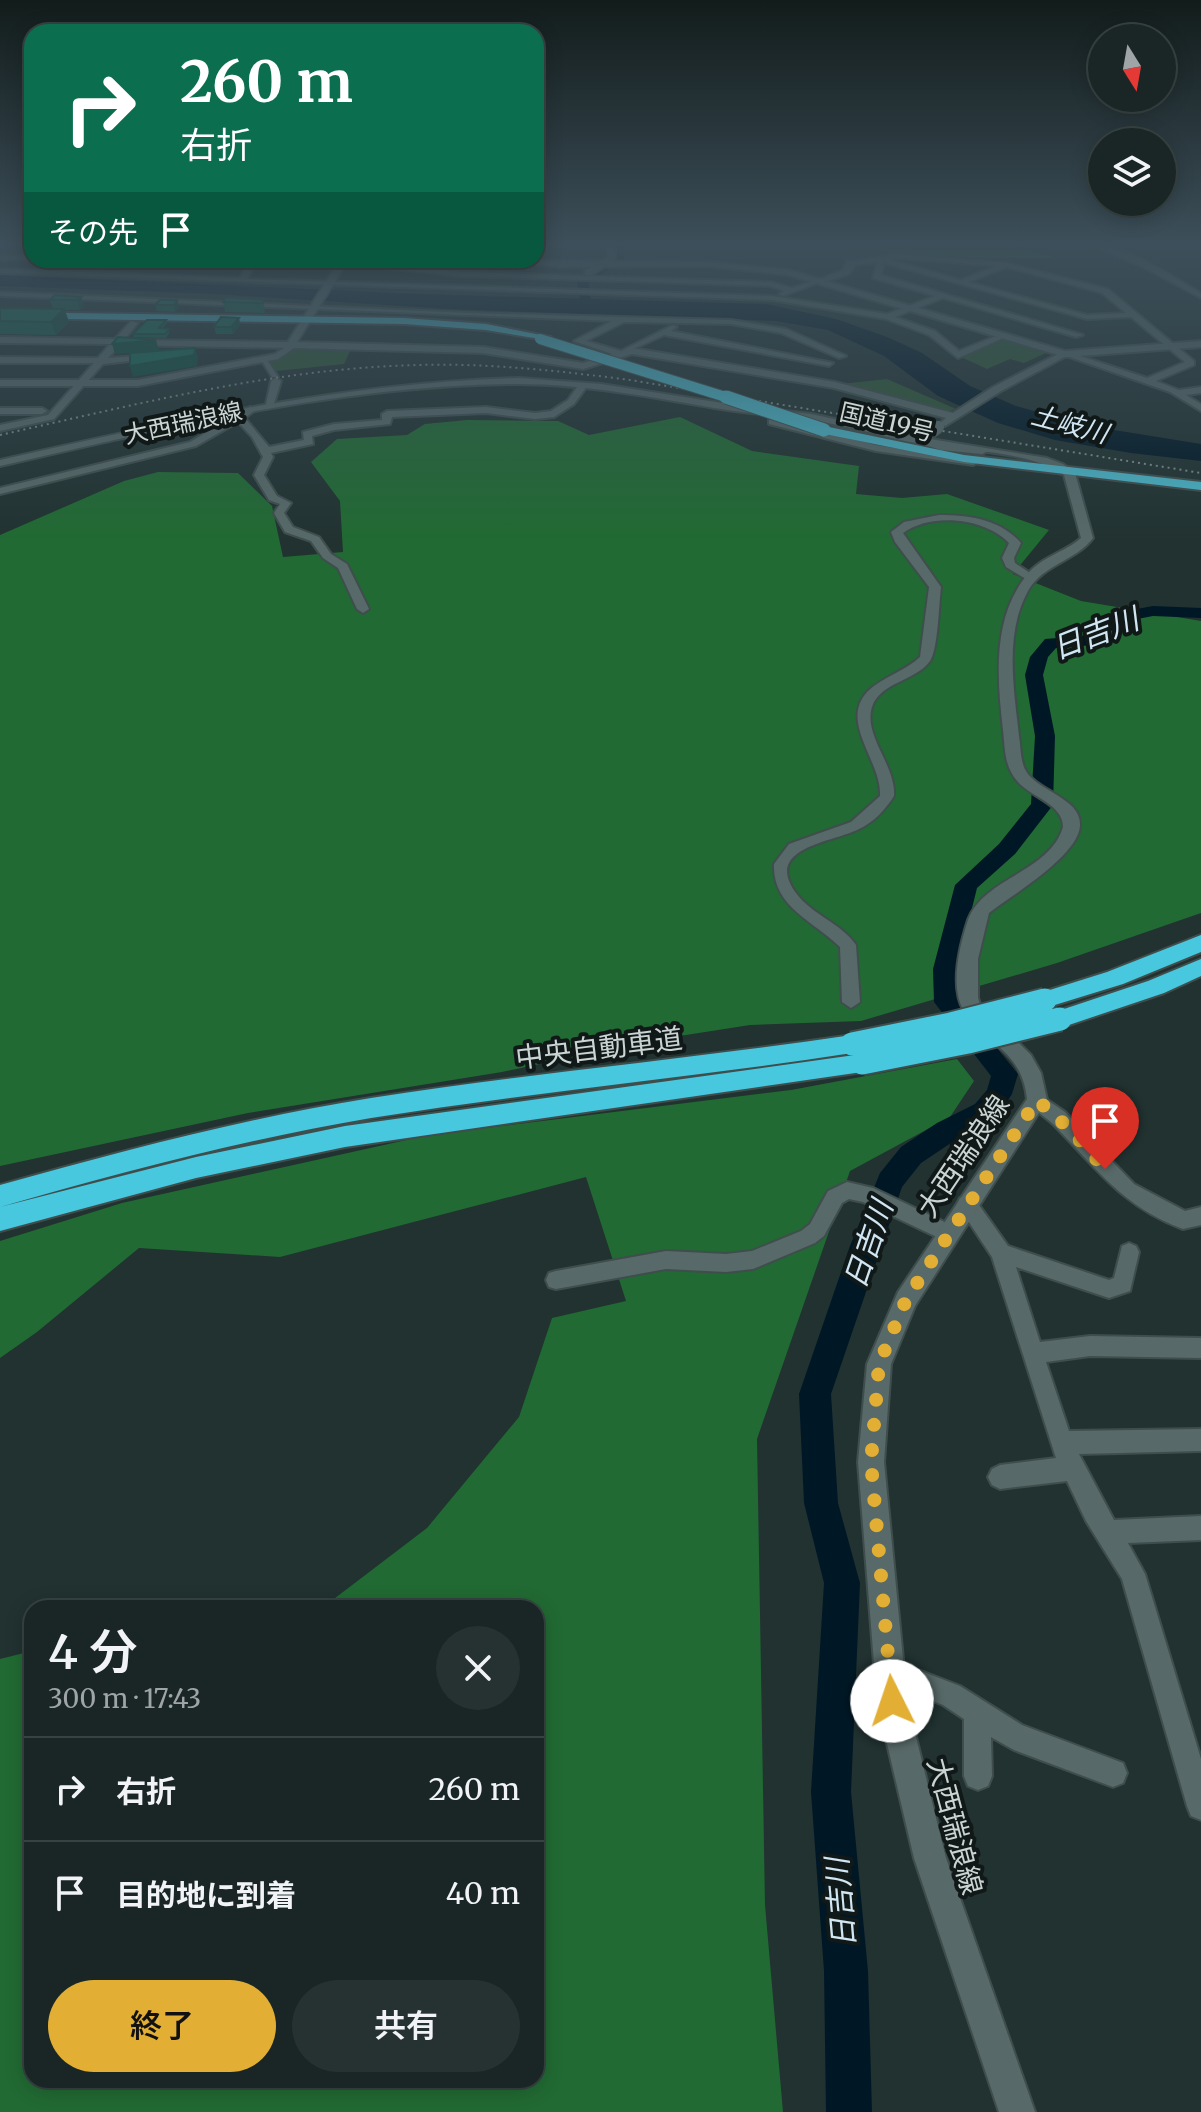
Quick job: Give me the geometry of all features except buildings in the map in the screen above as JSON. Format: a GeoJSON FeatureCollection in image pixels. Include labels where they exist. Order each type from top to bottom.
{"type":"FeatureCollection","features":[{"type":"Feature","properties":{"kind":"highway","name":"国道19号"},"geometry":{"type":"LineString","coordinates":[[561,344],[826,429],[906,450],[973,462],[1201,484]]}},
{"type":"Feature","properties":{"kind":"highway","name":"国道19号"},"geometry":{"type":"LineString","coordinates":[[826,429],[930,450],[1066,470]]}},
{"type":"Feature","properties":{"kind":"highway","name":"中央自動車道"},"geometry":{"type":"LineString","coordinates":[[0,1196],[229,1135],[371,1108],[968,1042],[1053,1010],[1115,978],[1201,943]]}},
{"type":"Feature","properties":{"kind":"highway","name":"中央自動車道"},"geometry":{"type":"LineString","coordinates":[[1053,1010],[1156,987],[1201,967]]}},
{"type":"Feature","properties":{"kind":"highway","name":"中央自動車道"},"geometry":{"type":"LineString","coordinates":[[0,1219],[170,1171],[501,1112],[752,1081],[857,1053]]}},
{"type":"Feature","properties":{"kind":"main road"},"geometry":{"type":"LineString","coordinates":[[1030,344],[1065,354]]}},
{"type":"Feature","properties":{"kind":"main road"},"geometry":{"type":"LineString","coordinates":[[919,440],[997,389],[1065,354],[1201,344]]}},
{"type":"Feature","properties":{"kind":"main road"},"geometry":{"type":"LineString","coordinates":[[0,383],[156,381],[263,360],[283,354],[290,345],[483,350],[583,366],[595,365],[622,352],[835,385],[957,415]]}},
{"type":"Feature","properties":{"kind":"main road","name":"大西瑞浪線"},"geometry":{"type":"LineString","coordinates":[[0,463],[250,410],[439,384],[520,381],[583,385],[652,392],[701,403]]}},
{"type":"Feature","properties":{"kind":"main road"},"geometry":{"type":"LineString","coordinates":[[701,403],[797,415],[982,451]]}},
{"type":"Feature","properties":{"kind":"main road"},"geometry":{"type":"LineString","coordinates":[[701,403],[876,448],[973,462]]}},
{"type":"Feature","properties":{"kind":"main road"},"geometry":{"type":"LineString","coordinates":[[790,426],[786,424],[797,415]]}},
{"type":"Feature","properties":{"kind":"main road"},"geometry":{"type":"LineString","coordinates":[[933,431],[936,441],[949,445]]}},
{"type":"Feature","properties":{"kind":"main road"},"geometry":{"type":"LineString","coordinates":[[919,440],[941,447],[1037,458],[1066,470]]}},
{"type":"Feature","properties":{"kind":"main road","name":"大西瑞浪線"},"geometry":{"type":"LineString","coordinates":[[1017,2112],[930,1858],[892,1701],[871,1462],[879,1364],[906,1300],[1037,1100],[1037,1089],[1027,1065],[972,1008],[966,997],[965,983],[981,910],[1050,858],[1067,839],[1072,822],[1060,805],[1030,787],[1015,764],[1004,685],[1013,613],[1030,577],[1044,564],[1087,538],[1066,470]]}},
{"type":"Feature","properties":{"kind":"street"},"geometry":{"type":"LineString","coordinates":[[0,428],[51,417],[116,344]]}},
{"type":"Feature","properties":{"kind":"street"},"geometry":{"type":"LineString","coordinates":[[199,344],[290,345]]}},
{"type":"Feature","properties":{"kind":"street"},"geometry":{"type":"LineString","coordinates":[[187,355],[215,353],[222,344]]}},
{"type":"Feature","properties":{"kind":"street"},"geometry":{"type":"LineString","coordinates":[[588,344],[622,352],[639,344]]}},
{"type":"Feature","properties":{"kind":"street"},"geometry":{"type":"LineString","coordinates":[[724,344],[829,363]]}},
{"type":"Feature","properties":{"kind":"street"},"geometry":{"type":"LineString","coordinates":[[807,381],[842,356],[813,344]]}},
{"type":"Feature","properties":{"kind":"street"},"geometry":{"type":"LineString","coordinates":[[944,344],[958,355],[986,344]]}},
{"type":"Feature","properties":{"kind":"street"},"geometry":{"type":"LineString","coordinates":[[1078,344],[1091,351]]}},
{"type":"Feature","properties":{"kind":"street"},"geometry":{"type":"LineString","coordinates":[[1149,381],[1191,363],[1167,344]]}},
{"type":"Feature","properties":{"kind":"street"},"geometry":{"type":"LineString","coordinates":[[1065,354],[1149,381],[1201,408]]}},
{"type":"Feature","properties":{"kind":"street"},"geometry":{"type":"LineString","coordinates":[[0,360],[158,358]]}},
{"type":"Feature","properties":{"kind":"street"},"geometry":{"type":"LineString","coordinates":[[263,360],[275,378],[268,407]]}},
{"type":"Feature","properties":{"kind":"street"},"geometry":{"type":"LineString","coordinates":[[266,451],[310,442],[306,434],[331,427],[387,422],[387,414],[436,415],[486,410],[535,416],[554,414],[571,402],[583,385]]}},
{"type":"Feature","properties":{"kind":"street"},"geometry":{"type":"LineString","coordinates":[[1177,393],[1201,390]]}},
{"type":"Feature","properties":{"kind":"street"},"geometry":{"type":"LineString","coordinates":[[0,491],[182,448],[203,440],[250,410]]}},
{"type":"Feature","properties":{"kind":"street"},"geometry":{"type":"LineString","coordinates":[[0,411],[56,411]]}},
{"type":"Feature","properties":{"kind":"street"},"geometry":{"type":"LineString","coordinates":[[239,418],[250,426],[266,451],[268,457],[259,475],[273,498],[286,503],[279,513],[284,528],[293,534],[315,539],[327,556],[343,566],[363,609]]}},
{"type":"Feature","properties":{"kind":"street"},"geometry":{"type":"LineString","coordinates":[[851,1002],[848,945],[791,899],[781,871],[785,856],[793,848],[808,840],[851,827],[871,815],[887,796],[886,775],[868,740],[864,709],[873,695],[926,658],[935,587],[897,532],[907,524],[933,519],[968,520],[995,526],[1008,533],[1015,543],[1008,558],[1010,565],[1030,577]]}},
{"type":"Feature","properties":{"kind":"street"},"geometry":{"type":"LineString","coordinates":[[1037,1100],[1070,1129],[1127,1190],[1183,1220],[1201,1216]]}},
{"type":"Feature","properties":{"kind":"street"},"geometry":{"type":"LineString","coordinates":[[556,1280],[666,1260],[726,1263],[753,1260],[808,1237],[817,1230],[840,1193],[856,1190],[948,1233]]}},
{"type":"Feature","properties":{"kind":"street"},"geometry":{"type":"LineString","coordinates":[[967,1204],[1001,1253],[1061,1443],[1133,1574],[1201,1806]]}},
{"type":"Feature","properties":{"kind":"street"},"geometry":{"type":"LineString","coordinates":[[1001,1253],[1109,1289],[1123,1284],[1129,1252]]}},
{"type":"Feature","properties":{"kind":"street"},"geometry":{"type":"LineString","coordinates":[[1035,1353],[1090,1346],[1201,1348]]}},
{"type":"Feature","properties":{"kind":"street"},"geometry":{"type":"LineString","coordinates":[[1061,1443],[1201,1440]]}},
{"type":"Feature","properties":{"kind":"street"},"geometry":{"type":"LineString","coordinates":[[1000,1477],[1074,1468]]}},
{"type":"Feature","properties":{"kind":"street"},"geometry":{"type":"LineString","coordinates":[[1108,1532],[1201,1528]]}},
{"type":"Feature","properties":{"kind":"street"},"geometry":{"type":"LineString","coordinates":[[890,1672],[926,1683],[1014,1736],[1113,1773]]}},
{"type":"Feature","properties":{"kind":"street"},"geometry":{"type":"LineString","coordinates":[[977,1712],[978,1776]]}},
{"type":"Feature","properties":{"kind":"green space"},"geometry":{"type":"Polygon","coordinates":[[[991,344],[1021,344],[1048,352],[1024,363],[1010,359],[987,369],[961,357],[991,344]]]}},
{"type":"Feature","properties":{"kind":"green space"},"geometry":{"type":"Polygon","coordinates":[[[295,348],[351,349],[344,364],[276,371],[267,362],[282,358],[295,348]]]}},
{"type":"Feature","properties":{"kind":"green space"},"geometry":{"type":"Polygon","coordinates":[[[887,379],[956,409],[944,412],[841,384],[887,379]]]}},
{"type":"Feature","properties":{"kind":"green space"},"geometry":{"type":"Polygon","coordinates":[[[680,417],[752,451],[859,466],[856,494],[902,498],[947,494],[1049,530],[1013,574],[1081,601],[1201,621],[1201,913],[1057,963],[861,1021],[750,1025],[654,1040],[502,1072],[248,1113],[0,1166],[0,535],[124,481],[158,472],[238,473],[272,506],[283,557],[343,552],[340,501],[311,462],[337,439],[407,435],[425,424],[467,420],[558,421],[589,435],[680,417]]]}},
{"type":"Feature","properties":{"kind":"green space"},"geometry":{"type":"Polygon","coordinates":[[[957,1059],[974,1081],[950,1117],[850,1171],[757,1439],[765,1905],[783,2112],[0,2112],[0,1659],[24,1653],[24,2088],[544,2088],[544,1600],[332,1600],[427,1528],[519,1417],[552,1318],[626,1301],[586,1177],[280,1257],[139,1248],[37,1332],[0,1358],[0,1241],[122,1203],[429,1135],[791,1090],[957,1059]]]}},
{"type":"Feature","properties":{"kind":"water","name":"土岐川"},"geometry":{"type":"Polygon","coordinates":[[[857,344],[901,344],[922,353],[970,386],[1016,406],[1089,426],[1201,444],[1201,461],[1055,440],[998,423],[938,396],[884,356],[857,344]]]}},
{"type":"Feature","properties":{"kind":"waterway","name":"日吉川"},"geometry":{"type":"LineString","coordinates":[[849,2112],[846,1971],[831,1792],[842,1583],[821,1503],[815,1394],[890,1181],[911,1155],[947,1131],[985,1112],[999,1094],[1005,1074],[946,1002],[945,969],[966,885],[1007,849],[1042,805],[1040,791],[1045,736],[1034,680],[1039,657],[1051,643],[1088,641],[1116,618],[1153,611],[1201,613]]}},
{"type":"Feature","properties":{"kind":"railway"},"geometry":{"type":"LineString","coordinates":[[0,435],[260,380],[366,368],[472,365],[630,380],[1201,473]]}},
{"type":"Feature","properties":{"kind":"route"},"geometry":{"type":"LineString","coordinates":[[892,1701],[871,1462],[879,1364],[906,1300],[996,1158],[1037,1100],[1070,1129],[1105,1169]]}}]}
